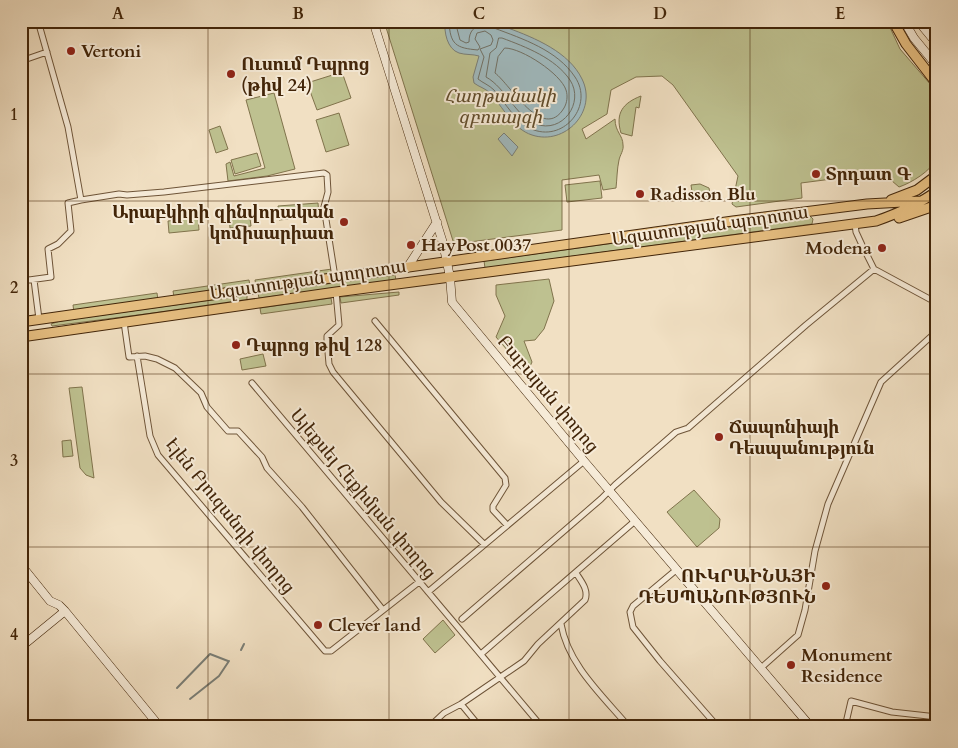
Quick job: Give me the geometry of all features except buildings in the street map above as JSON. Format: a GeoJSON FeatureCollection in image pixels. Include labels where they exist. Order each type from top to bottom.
{"type":"FeatureCollection","features":[{"type":"Feature","properties":{"kind":"main road"},"geometry":{"type":"LineString","coordinates":[[893,21],[906,44],[937,84]]}},
{"type":"Feature","properties":{"kind":"main road"},"geometry":{"type":"LineString","coordinates":[[934,21],[937,25]]}},
{"type":"Feature","properties":{"kind":"main road"},"geometry":{"type":"LineString","coordinates":[[884,202],[917,190],[937,175]]}},
{"type":"Feature","properties":{"kind":"main road","name":"Ազատության պողոտա"},"geometry":{"type":"LineString","coordinates":[[21,336],[336,292],[876,221],[905,211],[924,201],[937,191]]}},
{"type":"Feature","properties":{"kind":"main road","name":"Ազատության պողոտա"},"geometry":{"type":"LineString","coordinates":[[21,322],[867,204],[924,201]]}},
{"type":"Feature","properties":{"kind":"main road"},"geometry":{"type":"LineString","coordinates":[[833,226],[839,223],[866,219],[871,211],[867,204]]}},
{"type":"Feature","properties":{"kind":"main road"},"geometry":{"type":"LineString","coordinates":[[876,221],[900,218],[937,205]]}},
{"type":"Feature","properties":{"kind":"street"},"geometry":{"type":"LineString","coordinates":[[38,21],[68,127],[81,200]]}},
{"type":"Feature","properties":{"kind":"street","name":"Բաբայան փողոց"},"geometry":{"type":"LineString","coordinates":[[373,21],[437,222],[448,262],[452,302],[610,492],[811,727]]}},
{"type":"Feature","properties":{"kind":"street"},"geometry":{"type":"LineString","coordinates":[[904,21],[914,38],[937,66]]}},
{"type":"Feature","properties":{"kind":"street"},"geometry":{"type":"LineString","coordinates":[[918,21],[937,44]]}},
{"type":"Feature","properties":{"kind":"street"},"geometry":{"type":"LineString","coordinates":[[21,61],[48,52]]}},
{"type":"Feature","properties":{"kind":"street"},"geometry":{"type":"LineString","coordinates":[[21,278],[34,280],[51,277],[48,249],[58,244],[71,231],[68,203],[119,194],[173,191],[324,173],[327,175],[328,192],[324,207],[335,277]]}},
{"type":"Feature","properties":{"kind":"street"},"geometry":{"type":"LineString","coordinates":[[407,268],[437,222]]}},
{"type":"Feature","properties":{"kind":"street"},"geometry":{"type":"LineString","coordinates":[[855,224],[856,232],[874,269],[937,303]]}},
{"type":"Feature","properties":{"kind":"street"},"geometry":{"type":"LineString","coordinates":[[462,619],[610,492],[615,485],[676,432],[688,428],[799,330],[874,269]]}},
{"type":"Feature","properties":{"kind":"street"},"geometry":{"type":"LineString","coordinates":[[34,280],[39,319]]}},
{"type":"Feature","properties":{"kind":"street"},"geometry":{"type":"LineString","coordinates":[[336,292],[339,325],[327,336],[326,340],[330,369],[441,502],[484,544]]}},
{"type":"Feature","properties":{"kind":"street"},"geometry":{"type":"LineString","coordinates":[[375,321],[505,478],[506,485],[493,506],[493,510],[508,525]]}},
{"type":"Feature","properties":{"kind":"street"},"geometry":{"type":"LineString","coordinates":[[124,322],[129,357],[137,356],[157,359],[175,368],[201,392],[207,407],[228,431],[238,431],[262,456],[267,468],[302,507],[383,610],[419,582]]}},
{"type":"Feature","properties":{"kind":"street"},"geometry":{"type":"LineString","coordinates":[[761,668],[798,635],[805,610],[815,551],[828,504],[881,382],[937,332]]}},
{"type":"Feature","properties":{"kind":"street","name":"Էլեն Բյուզանդի փողոց"},"geometry":{"type":"LineString","coordinates":[[137,356],[150,436],[158,455],[325,651],[331,651],[383,610]]}},
{"type":"Feature","properties":{"kind":"street","name":"Ալեքսեյ Հեքիմյան փողոց"},"geometry":{"type":"LineString","coordinates":[[252,383],[542,727]]}},
{"type":"Feature","properties":{"kind":"street"},"geometry":{"type":"LineString","coordinates":[[428,592],[584,461]]}},
{"type":"Feature","properties":{"kind":"street"},"geometry":{"type":"LineString","coordinates":[[481,654],[635,521]]}},
{"type":"Feature","properties":{"kind":"street"},"geometry":{"type":"LineString","coordinates":[[21,565],[50,601],[63,609],[160,727]]}},
{"type":"Feature","properties":{"kind":"street"},"geometry":{"type":"LineString","coordinates":[[676,570],[633,606],[630,612],[633,627],[718,727]]}},
{"type":"Feature","properties":{"kind":"street"},"geometry":{"type":"LineString","coordinates":[[429,727],[444,713],[502,678],[524,661],[538,644],[585,600],[587,596],[586,591],[576,573]]}},
{"type":"Feature","properties":{"kind":"street"},"geometry":{"type":"LineString","coordinates":[[21,641],[63,609]]}},
{"type":"Feature","properties":{"kind":"street"},"geometry":{"type":"LineString","coordinates":[[21,647],[63,609]]}},
{"type":"Feature","properties":{"kind":"street"},"geometry":{"type":"LineString","coordinates":[[561,624],[563,636],[580,668],[629,727]]}},
{"type":"Feature","properties":{"kind":"street"},"geometry":{"type":"LineString","coordinates":[[844,727],[851,701],[892,712],[937,717]]}},
{"type":"Feature","properties":{"kind":"street"},"geometry":{"type":"LineString","coordinates":[[461,704],[480,727]]}},
{"type":"Feature","properties":{"kind":"green space","name":"Հաղթանակի զբոսայգի"},"geometry":{"type":"Polygon","coordinates":[[[384,21],[887,21],[900,49],[937,92],[938,137],[936,159],[930,168],[920,176],[899,187],[884,174],[871,174],[801,183],[802,198],[736,207],[732,204],[738,176],[673,85],[662,76],[636,77],[611,90],[607,114],[582,129],[586,139],[615,119],[616,127],[623,142],[618,163],[616,188],[603,190],[599,175],[562,180],[562,230],[454,244],[384,21]]]}},
{"type":"Feature","properties":{"kind":"green space"},"geometry":{"type":"Polygon","coordinates":[[[342,72],[351,98],[317,110],[307,83],[342,72]]]}},
{"type":"Feature","properties":{"kind":"green space"},"geometry":{"type":"Polygon","coordinates":[[[274,93],[295,169],[267,176],[228,181],[226,164],[230,162],[234,176],[265,168],[246,100],[274,93]]]}},
{"type":"Feature","properties":{"kind":"green space"},"geometry":{"type":"Polygon","coordinates":[[[641,96],[639,108],[636,107],[632,136],[621,133],[619,120],[622,110],[629,102],[641,96]]]}},
{"type":"Feature","properties":{"kind":"green space"},"geometry":{"type":"Polygon","coordinates":[[[339,113],[349,145],[326,152],[316,120],[339,113]]]}},
{"type":"Feature","properties":{"kind":"green space"},"geometry":{"type":"Polygon","coordinates":[[[220,126],[228,149],[216,153],[209,130],[220,126]]]}},
{"type":"Feature","properties":{"kind":"green space"},"geometry":{"type":"Polygon","coordinates":[[[257,153],[261,166],[235,174],[231,160],[257,153]]]}},
{"type":"Feature","properties":{"kind":"green space"},"geometry":{"type":"Polygon","coordinates":[[[600,181],[602,198],[567,202],[565,185],[600,181]]]}},
{"type":"Feature","properties":{"kind":"green space"},"geometry":{"type":"Polygon","coordinates":[[[700,184],[709,188],[710,193],[706,197],[693,199],[691,185],[700,184]]]}},
{"type":"Feature","properties":{"kind":"green space"},"geometry":{"type":"Polygon","coordinates":[[[318,203],[319,216],[279,220],[278,206],[318,203]]]}},
{"type":"Feature","properties":{"kind":"green space"},"geometry":{"type":"Polygon","coordinates":[[[249,211],[251,226],[230,228],[229,214],[249,211]]]}},
{"type":"Feature","properties":{"kind":"green space"},"geometry":{"type":"Polygon","coordinates":[[[810,216],[813,219],[812,224],[485,268],[484,261],[810,216]]]}},
{"type":"Feature","properties":{"kind":"green space"},"geometry":{"type":"Polygon","coordinates":[[[198,218],[199,230],[169,233],[168,221],[198,218]]]}},
{"type":"Feature","properties":{"kind":"green space"},"geometry":{"type":"Polygon","coordinates":[[[332,269],[333,275],[256,286],[255,280],[332,269]]]}},
{"type":"Feature","properties":{"kind":"green space"},"geometry":{"type":"Polygon","coordinates":[[[395,275],[396,280],[259,298],[258,293],[395,275]]]}},
{"type":"Feature","properties":{"kind":"green space"},"geometry":{"type":"Polygon","coordinates":[[[549,279],[554,301],[544,329],[535,340],[524,341],[532,362],[527,373],[496,337],[505,316],[496,295],[496,285],[549,279]]]}},
{"type":"Feature","properties":{"kind":"green space"},"geometry":{"type":"Polygon","coordinates":[[[249,280],[250,286],[174,297],[173,291],[249,280]]]}},
{"type":"Feature","properties":{"kind":"green space"},"geometry":{"type":"Polygon","coordinates":[[[399,292],[399,295],[341,303],[340,297],[399,292]]]}},
{"type":"Feature","properties":{"kind":"green space"},"geometry":{"type":"Polygon","coordinates":[[[157,293],[158,300],[74,313],[73,305],[157,293]]]}},
{"type":"Feature","properties":{"kind":"green space"},"geometry":{"type":"Polygon","coordinates":[[[247,295],[247,301],[52,326],[51,324],[60,321],[247,295]]]}},
{"type":"Feature","properties":{"kind":"green space"},"geometry":{"type":"Polygon","coordinates":[[[331,298],[332,304],[261,314],[260,308],[331,298]]]}},
{"type":"Feature","properties":{"kind":"green space"},"geometry":{"type":"Polygon","coordinates":[[[263,354],[266,366],[242,370],[240,359],[263,354]]]}},
{"type":"Feature","properties":{"kind":"green space"},"geometry":{"type":"Polygon","coordinates":[[[82,387],[94,478],[86,475],[80,468],[69,388],[82,387]]]}},
{"type":"Feature","properties":{"kind":"green space"},"geometry":{"type":"Polygon","coordinates":[[[71,440],[73,456],[63,457],[62,441],[71,440]]]}},
{"type":"Feature","properties":{"kind":"green space"},"geometry":{"type":"Polygon","coordinates":[[[694,490],[720,519],[719,528],[697,547],[667,512],[694,490]]]}},
{"type":"Feature","properties":{"kind":"green space"},"geometry":{"type":"Polygon","coordinates":[[[443,620],[455,635],[435,653],[423,639],[443,620]]]}},
{"type":"Feature","properties":{"kind":"water"},"geometry":{"type":"Polygon","coordinates":[[[479,20],[492,22],[529,36],[550,47],[569,61],[582,79],[586,91],[586,103],[582,114],[567,131],[556,135],[544,137],[532,135],[519,128],[490,93],[474,83],[473,77],[479,56],[459,53],[452,48],[446,35],[445,21],[479,20]]]}},
{"type":"Feature","properties":{"kind":"water"},"geometry":{"type":"Polygon","coordinates":[[[504,133],[518,147],[512,156],[498,139],[504,133]]]}},
{"type":"Feature","properties":{"kind":"waterway"},"geometry":{"type":"LineString","coordinates":[[241,650],[244,644]]}},
{"type":"Feature","properties":{"kind":"waterway"},"geometry":{"type":"LineString","coordinates":[[177,688],[210,654],[228,661]]}},
{"type":"Feature","properties":{"kind":"waterway"},"geometry":{"type":"LineString","coordinates":[[190,699],[219,676],[229,661]]}},
{"type":"Feature","properties":{"kind":"place","name":"Vertoni"},"geometry":{"type":"Point","coordinates":[71,51]}},
{"type":"Feature","properties":{"kind":"place","name":"Ուսում Դպրոց (թիվ 24)"},"geometry":{"type":"Point","coordinates":[231,74]}},
{"type":"Feature","properties":{"kind":"place","name":"Տրդատ Գ"},"geometry":{"type":"Point","coordinates":[816,174]}},
{"type":"Feature","properties":{"kind":"place","name":"Radisson Blu"},"geometry":{"type":"Point","coordinates":[640,194]}},
{"type":"Feature","properties":{"kind":"place","name":"Արաբկիրի զինվորական կոմիսարիատ"},"geometry":{"type":"Point","coordinates":[344,222]}},
{"type":"Feature","properties":{"kind":"place","name":"HayPost 0037"},"geometry":{"type":"Point","coordinates":[411,245]}},
{"type":"Feature","properties":{"kind":"place","name":"Modena"},"geometry":{"type":"Point","coordinates":[882,248]}},
{"type":"Feature","properties":{"kind":"place","name":"Դպրոց թիվ 128"},"geometry":{"type":"Point","coordinates":[236,345]}},
{"type":"Feature","properties":{"kind":"place","name":"Ճապոնիայի Դեսպանություն"},"geometry":{"type":"Point","coordinates":[719,437]}},
{"type":"Feature","properties":{"kind":"place","name":"ՈՒԿՐԱԻՆԱՅԻ ԴԵՍՊԱՆՈՒԹՅՈՒՆ"},"geometry":{"type":"Point","coordinates":[826,586]}},
{"type":"Feature","properties":{"kind":"place","name":"Clever land"},"geometry":{"type":"Point","coordinates":[318,625]}},
{"type":"Feature","properties":{"kind":"place","name":"Monument Residence"},"geometry":{"type":"Point","coordinates":[791,665]}}]}
